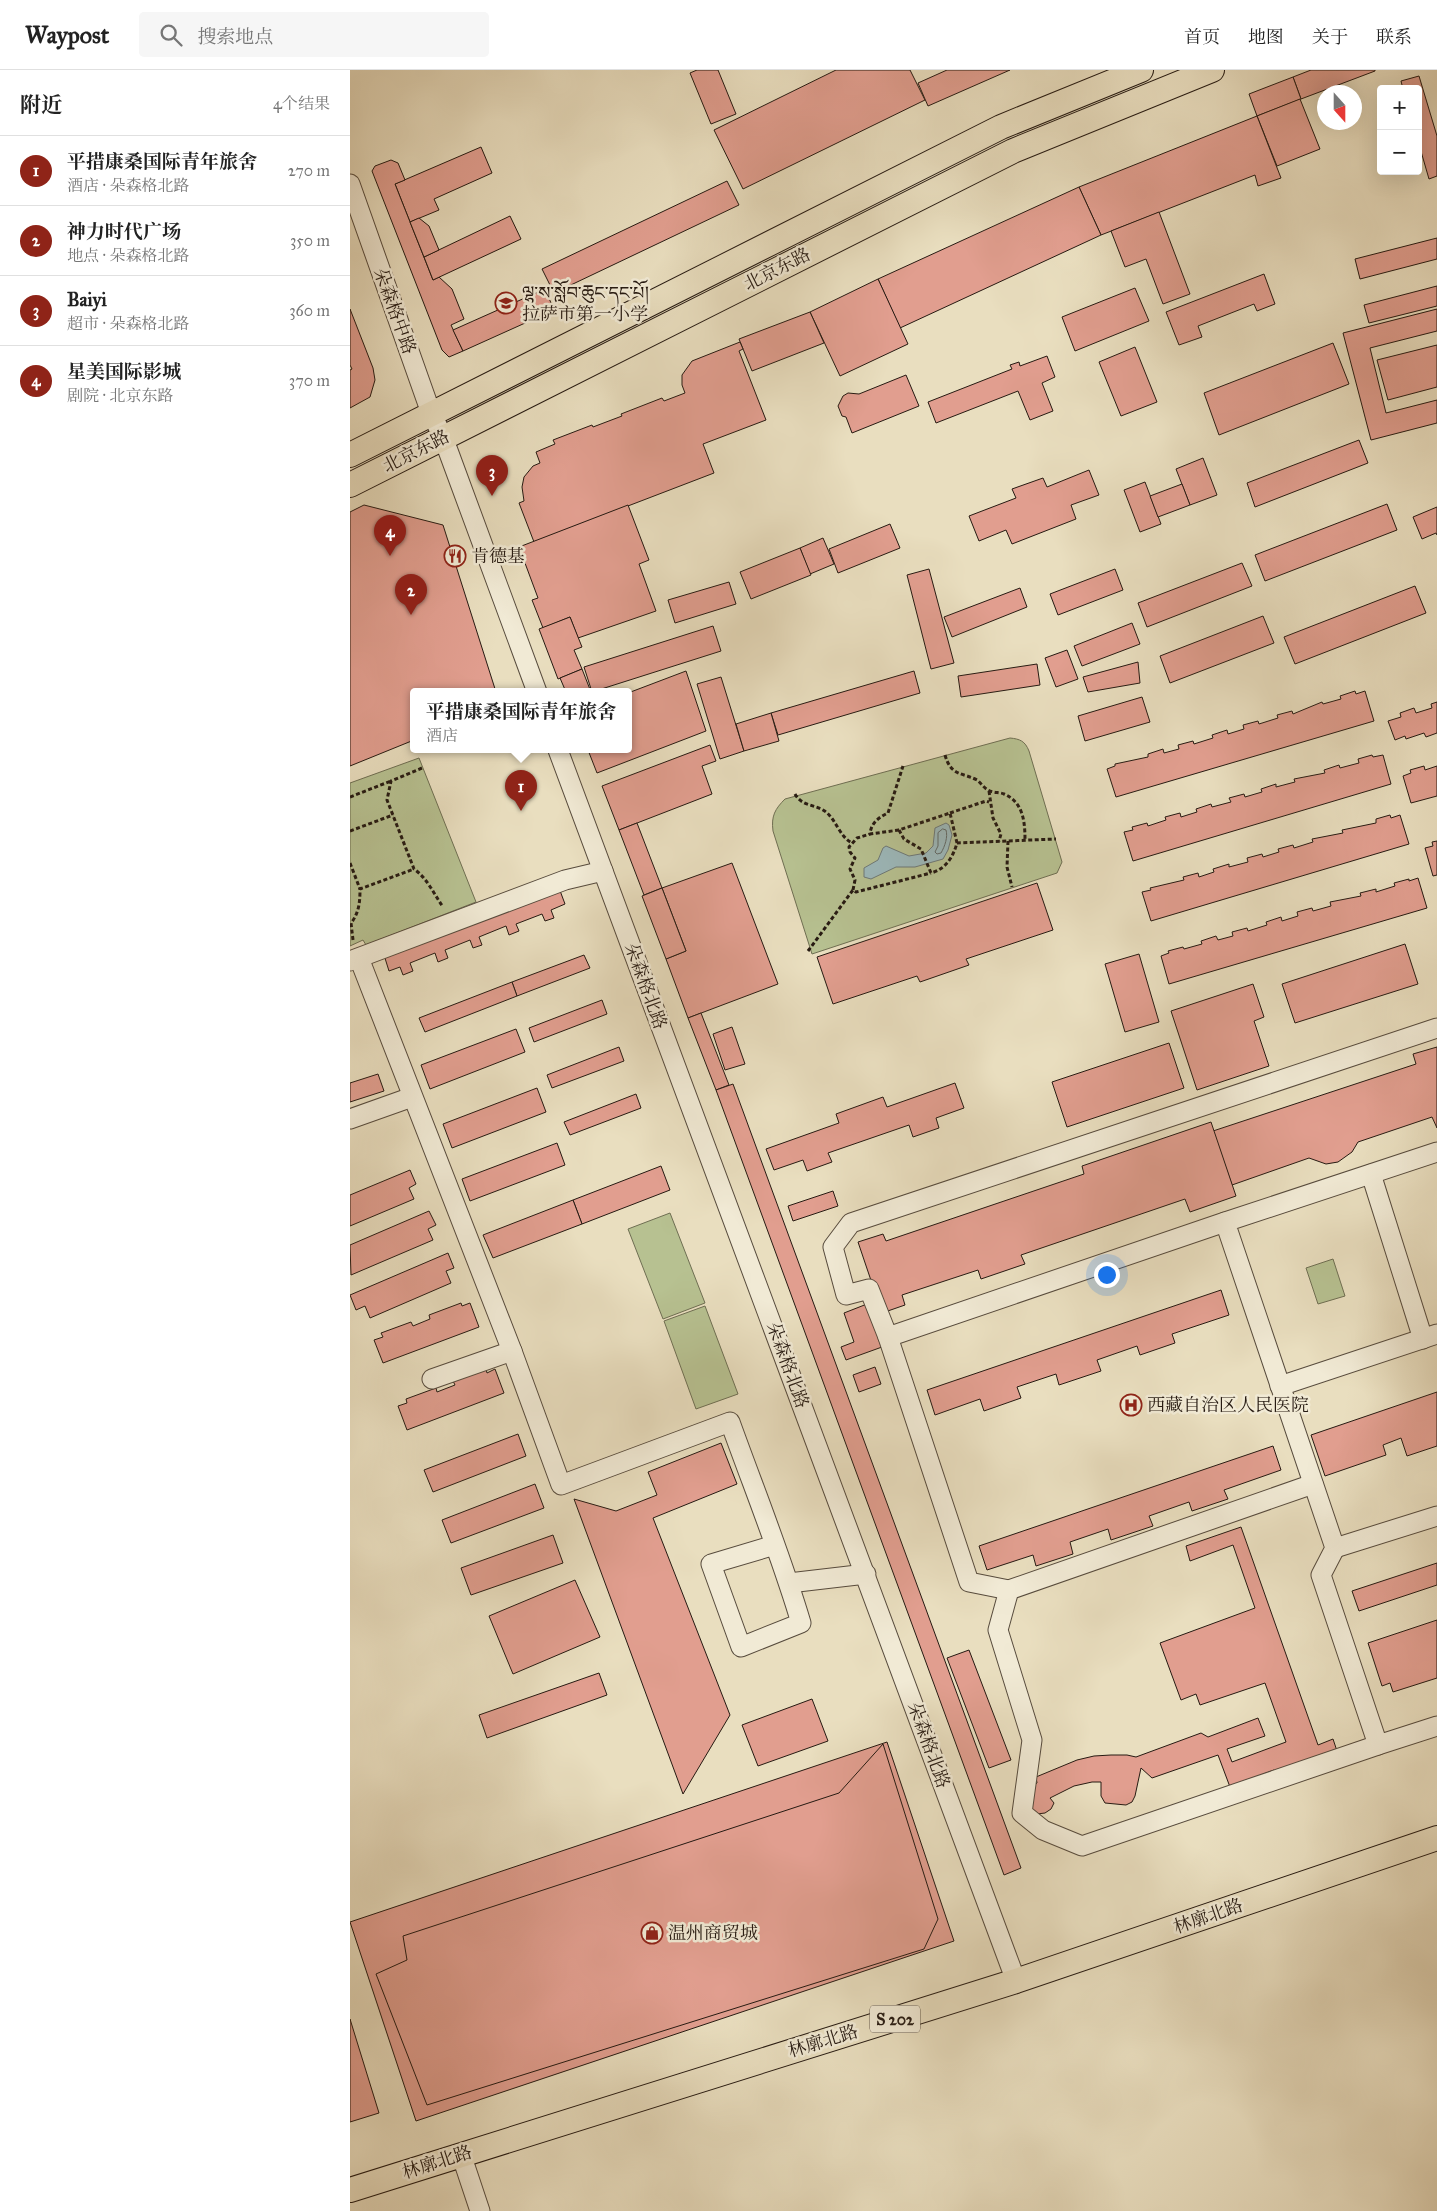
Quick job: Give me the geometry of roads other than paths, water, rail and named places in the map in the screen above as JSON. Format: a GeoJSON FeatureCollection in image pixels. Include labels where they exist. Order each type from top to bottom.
{"type":"FeatureCollection","features":[{"type":"Feature","properties":{"kind":"main road","name":"北京东路"},"geometry":{"type":"LineString","coordinates":[[350,455],[1001,127],[1141,70]]}},
{"type":"Feature","properties":{"kind":"main road","name":"北京东路"},"geometry":{"type":"LineString","coordinates":[[350,485],[1013,152],[1212,70]]}},
{"type":"Feature","properties":{"kind":"main road","name":"林廓北路"},"geometry":{"type":"LineString","coordinates":[[350,2190],[1016,1981],[1437,1838]]}},
{"type":"Feature","properties":{"kind":"street","name":"朵森格中路"},"geometry":{"type":"LineString","coordinates":[[350,184],[431,413],[443,437]]}},
{"type":"Feature","properties":{"kind":"street"},"geometry":{"type":"LineString","coordinates":[[443,437],[536,688]]}},
{"type":"Feature","properties":{"kind":"street","name":"朵森格北路"},"geometry":{"type":"LineString","coordinates":[[559,753],[1016,1981]]}},
{"type":"Feature","properties":{"kind":"street"},"geometry":{"type":"LineString","coordinates":[[603,871],[565,880],[355,960],[412,1097],[512,1351],[561,1485],[730,1422],[789,1583],[802,1623],[741,1647],[711,1564],[775,1545]]}},
{"type":"Feature","properties":{"kind":"street"},"geometry":{"type":"LineString","coordinates":[[1313,1484],[1009,1590],[968,1582],[888,1337],[869,1289],[846,1295],[832,1247],[851,1223],[1437,1028]]}},
{"type":"Feature","properties":{"kind":"street"},"geometry":{"type":"LineString","coordinates":[[350,1119],[412,1097]]}},
{"type":"Feature","properties":{"kind":"street"},"geometry":{"type":"LineString","coordinates":[[888,1337],[1224,1222],[1437,1152]]}},
{"type":"Feature","properties":{"kind":"street"},"geometry":{"type":"LineString","coordinates":[[1280,1386],[1430,1336],[1371,1174]]}},
{"type":"Feature","properties":{"kind":"street"},"geometry":{"type":"LineString","coordinates":[[1224,1222],[1335,1548]]}},
{"type":"Feature","properties":{"kind":"street"},"geometry":{"type":"LineString","coordinates":[[432,1379],[512,1351]]}},
{"type":"Feature","properties":{"kind":"street"},"geometry":{"type":"LineString","coordinates":[[1378,1745],[1321,1575],[1335,1548],[1437,1516]]}},
{"type":"Feature","properties":{"kind":"street"},"geometry":{"type":"LineString","coordinates":[[789,1583],[866,1574]]}},
{"type":"Feature","properties":{"kind":"street"},"geometry":{"type":"LineString","coordinates":[[1009,1590],[998,1630],[1032,1740],[1022,1813],[1043,1830],[1082,1846],[1437,1726]]}},
{"type":"Feature","properties":{"kind":"street"},"geometry":{"type":"LineString","coordinates":[[461,2154],[480,2211]]}},
{"type":"Feature","properties":{"kind":"water"},"geometry":{"type":"Polygon","coordinates":[[[946,823],[949,825],[952,835],[948,850],[943,859],[915,867],[896,867],[871,879],[864,877],[864,868],[878,860],[883,848],[886,846],[909,856],[926,853],[933,846],[935,828],[946,823]]]}},
{"type":"Feature","properties":{"kind":"place","name":"ལྷ་ས་སློབ་ཆུང་དང་པོ། 拉萨市第一小学"},"geometry":{"type":"Point","coordinates":[506,303]}},
{"type":"Feature","properties":{"kind":"place","name":"Baiyi"},"geometry":{"type":"Point","coordinates":[492,496]}},
{"type":"Feature","properties":{"kind":"place","name":"星美国际影城"},"geometry":{"type":"Point","coordinates":[390,556]}},
{"type":"Feature","properties":{"kind":"place","name":"肯德基"},"geometry":{"type":"Point","coordinates":[455,556]}},
{"type":"Feature","properties":{"kind":"place","name":"神力时代广场"},"geometry":{"type":"Point","coordinates":[411,615]}},
{"type":"Feature","properties":{"kind":"place","name":"平措康桑国际青年旅舍"},"geometry":{"type":"Point","coordinates":[521,811]}},
{"type":"Feature","properties":{"kind":"place","name":"西藏自治区人民医院"},"geometry":{"type":"Point","coordinates":[1131,1405]}},
{"type":"Feature","properties":{"kind":"place","name":"温州商贸城"},"geometry":{"type":"Point","coordinates":[652,1933]}}]}
